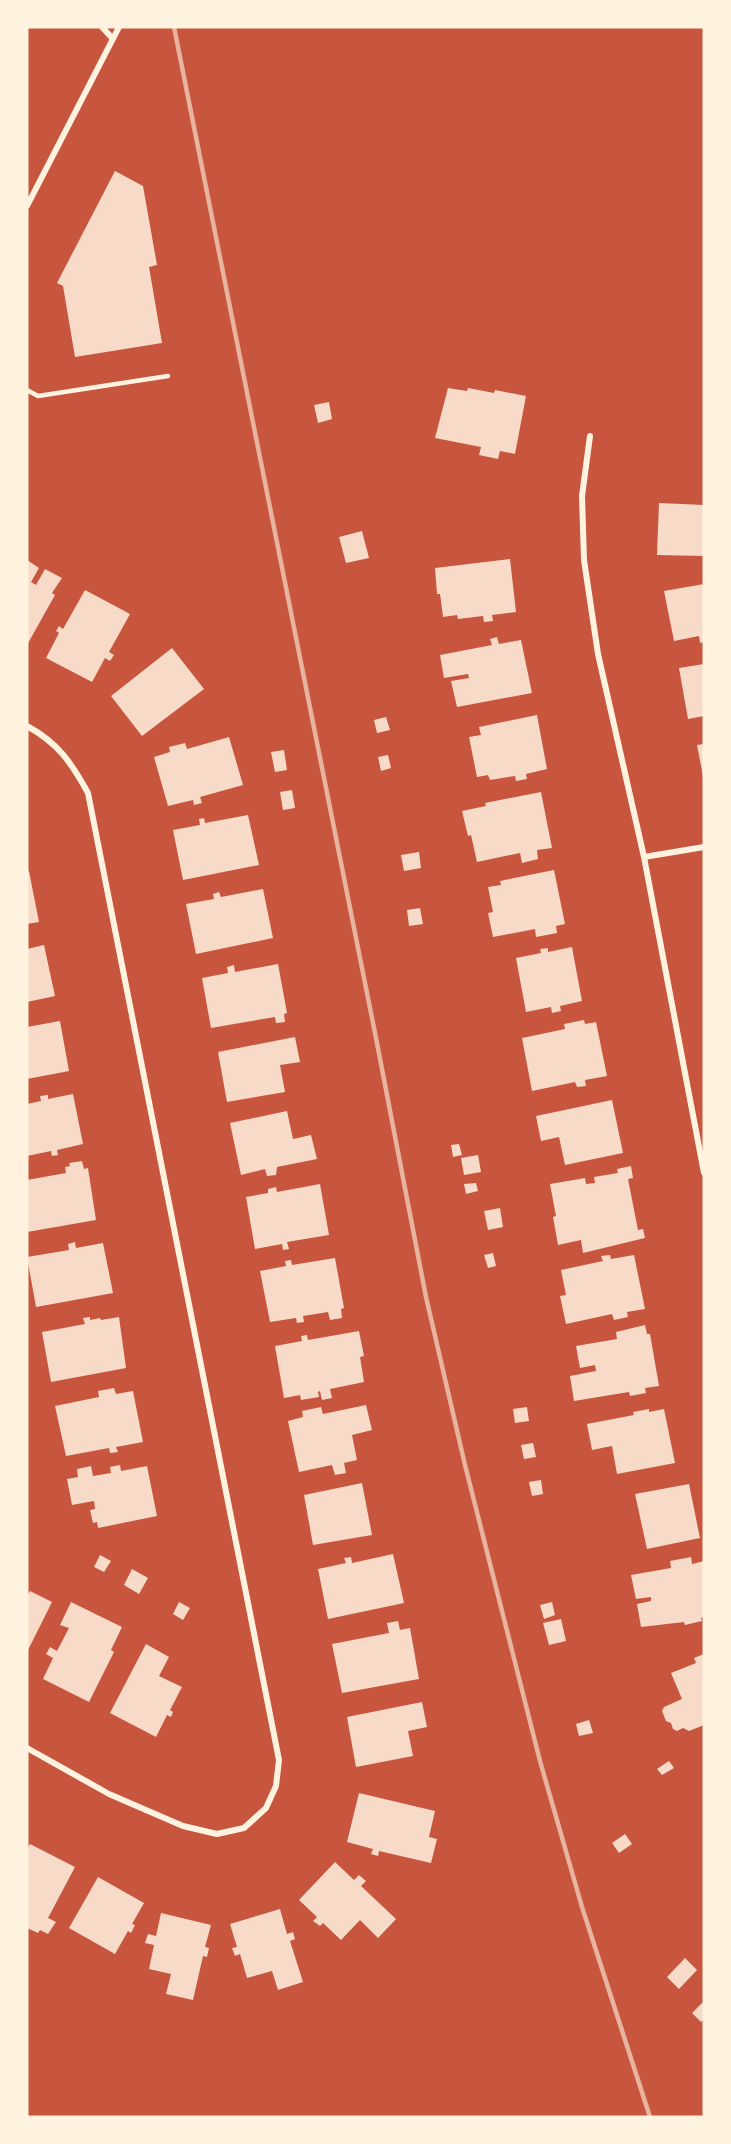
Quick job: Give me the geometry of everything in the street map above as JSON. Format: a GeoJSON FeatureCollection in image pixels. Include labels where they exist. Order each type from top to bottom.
{"type":"FeatureCollection","features":[{"type":"Feature","properties":{"kind":"street"},"geometry":{"type":"LineString","coordinates":[[102,27],[113,39]]}},
{"type":"Feature","properties":{"kind":"street"},"geometry":{"type":"LineString","coordinates":[[27,206],[119,27]]}},
{"type":"Feature","properties":{"kind":"street"},"geometry":{"type":"LineString","coordinates":[[590,436],[582,496],[584,560],[598,654],[644,857],[704,1173]]}},
{"type":"Feature","properties":{"kind":"street"},"geometry":{"type":"LineString","coordinates":[[27,726],[53,742],[72,764],[88,793],[279,1760],[276,1786],[266,1808],[244,1828],[217,1834],[183,1826],[109,1794],[27,1748]]}},
{"type":"Feature","properties":{"kind":"street"},"geometry":{"type":"LineString","coordinates":[[644,857],[704,847]]}},
{"type":"Feature","properties":{"kind":"lane"},"geometry":{"type":"LineString","coordinates":[[27,390],[38,396],[168,376]]}},
{"type":"Feature","properties":{"kind":"building"},"geometry":{"type":"Polygon","coordinates":[[[115,171],[143,186],[157,265],[149,267],[162,343],[75,357],[63,286],[57,283],[115,171]]]}},
{"type":"Feature","properties":{"kind":"building"},"geometry":{"type":"Polygon","coordinates":[[[448,388],[467,391],[468,388],[494,393],[495,390],[526,396],[515,454],[500,451],[498,459],[479,455],[481,447],[435,438],[448,388]]]}},
{"type":"Feature","properties":{"kind":"building"},"geometry":{"type":"Polygon","coordinates":[[[329,402],[332,419],[318,423],[314,405],[329,402]]]}},
{"type":"Feature","properties":{"kind":"building"},"geometry":{"type":"Polygon","coordinates":[[[659,503],[704,505],[704,556],[657,555],[659,503]]]}},
{"type":"Feature","properties":{"kind":"building"},"geometry":{"type":"Polygon","coordinates":[[[362,531],[369,558],[346,563],[339,537],[362,531]]]}},
{"type":"Feature","properties":{"kind":"building"},"geometry":{"type":"Polygon","coordinates":[[[510,559],[516,612],[492,615],[493,621],[484,622],[483,616],[458,619],[457,615],[443,617],[440,594],[437,594],[435,568],[510,559]]]}},
{"type":"Feature","properties":{"kind":"building"},"geometry":{"type":"Polygon","coordinates":[[[27,560],[39,568],[31,582],[36,585],[45,569],[62,578],[52,593],[55,595],[27,645],[27,560]]]}},
{"type":"Feature","properties":{"kind":"building"},"geometry":{"type":"Polygon","coordinates":[[[704,584],[704,642],[700,643],[699,636],[674,641],[664,591],[704,584]]]}},
{"type":"Feature","properties":{"kind":"building"},"geometry":{"type":"Polygon","coordinates":[[[85,590],[130,614],[109,652],[114,655],[110,661],[105,658],[92,682],[46,658],[59,633],[56,631],[59,626],[63,629],[85,590]]]}},
{"type":"Feature","properties":{"kind":"building"},"geometry":{"type":"Polygon","coordinates":[[[497,637],[499,644],[521,640],[532,693],[457,707],[451,681],[469,678],[468,674],[444,678],[440,655],[492,645],[490,639],[497,637]]]}},
{"type":"Feature","properties":{"kind":"building"},"geometry":{"type":"Polygon","coordinates":[[[172,648],[204,689],[142,736],[111,696],[172,648]]]}},
{"type":"Feature","properties":{"kind":"building"},"geometry":{"type":"Polygon","coordinates":[[[704,664],[704,716],[688,719],[679,668],[704,664]]]}},
{"type":"Feature","properties":{"kind":"building"},"geometry":{"type":"Polygon","coordinates":[[[537,715],[547,769],[526,774],[527,779],[516,781],[515,776],[490,780],[488,775],[477,777],[469,737],[481,735],[479,727],[537,715]]]}},
{"type":"Feature","properties":{"kind":"building"},"geometry":{"type":"Polygon","coordinates":[[[386,717],[390,730],[377,733],[374,720],[386,717]]]}},
{"type":"Feature","properties":{"kind":"building"},"geometry":{"type":"Polygon","coordinates":[[[229,737],[243,785],[200,797],[202,803],[194,805],[193,800],[168,806],[154,757],[170,752],[169,747],[185,743],[187,749],[229,737]]]}},
{"type":"Feature","properties":{"kind":"building"},"geometry":{"type":"Polygon","coordinates":[[[704,744],[704,776],[703,776],[697,745],[704,744]]]}},
{"type":"Feature","properties":{"kind":"building"},"geometry":{"type":"Polygon","coordinates":[[[284,750],[287,770],[275,772],[271,752],[284,750]]]}},
{"type":"Feature","properties":{"kind":"building"},"geometry":{"type":"Polygon","coordinates":[[[388,755],[391,768],[381,771],[378,757],[388,755]]]}},
{"type":"Feature","properties":{"kind":"building"},"geometry":{"type":"Polygon","coordinates":[[[292,790],[295,808],[283,810],[280,792],[292,790]]]}},
{"type":"Feature","properties":{"kind":"building"},"geometry":{"type":"Polygon","coordinates":[[[541,792],[552,848],[537,850],[538,859],[522,863],[520,853],[477,862],[471,835],[468,836],[462,811],[486,806],[485,803],[541,792]]]}},
{"type":"Feature","properties":{"kind":"building"},"geometry":{"type":"Polygon","coordinates":[[[248,815],[259,865],[183,880],[173,830],[200,825],[199,819],[204,818],[205,823],[248,815]]]}},
{"type":"Feature","properties":{"kind":"building"},"geometry":{"type":"Polygon","coordinates":[[[419,852],[421,868],[404,871],[401,855],[419,852]]]}},
{"type":"Feature","properties":{"kind":"building"},"geometry":{"type":"Polygon","coordinates":[[[554,870],[565,924],[556,926],[557,933],[536,937],[535,929],[493,937],[488,913],[493,912],[488,887],[501,885],[500,881],[554,870]]]}},
{"type":"Feature","properties":{"kind":"building"},"geometry":{"type":"Polygon","coordinates":[[[29,871],[39,922],[27,924],[27,872],[29,871]]]}},
{"type":"Feature","properties":{"kind":"building"},"geometry":{"type":"Polygon","coordinates":[[[263,889],[273,938],[196,954],[186,904],[214,899],[213,894],[219,892],[221,897],[263,889]]]}},
{"type":"Feature","properties":{"kind":"building"},"geometry":{"type":"Polygon","coordinates":[[[420,908],[423,924],[409,926],[407,910],[420,908]]]}},
{"type":"Feature","properties":{"kind":"building"},"geometry":{"type":"Polygon","coordinates":[[[44,945],[55,996],[27,1002],[27,949],[44,945]]]}},
{"type":"Feature","properties":{"kind":"building"},"geometry":{"type":"Polygon","coordinates":[[[572,947],[582,1001],[560,1006],[561,1011],[552,1013],[551,1007],[526,1012],[516,958],[541,953],[540,949],[548,948],[548,952],[572,947]]]}},
{"type":"Feature","properties":{"kind":"building"},"geometry":{"type":"Polygon","coordinates":[[[278,964],[287,1013],[284,1014],[285,1022],[276,1023],[275,1017],[211,1028],[202,978],[228,973],[227,967],[234,965],[235,972],[278,964]]]}},
{"type":"Feature","properties":{"kind":"building"},"geometry":{"type":"Polygon","coordinates":[[[584,1020],[585,1024],[596,1022],[607,1076],[585,1080],[586,1086],[577,1087],[575,1082],[532,1091],[522,1038],[565,1029],[564,1024],[584,1020]]]}},
{"type":"Feature","properties":{"kind":"building"},"geometry":{"type":"Polygon","coordinates":[[[60,1021],[69,1071],[27,1079],[27,1027],[60,1021]]]}},
{"type":"Feature","properties":{"kind":"building"},"geometry":{"type":"Polygon","coordinates":[[[295,1037],[300,1062],[280,1065],[285,1092],[227,1102],[218,1052],[295,1037]]]}},
{"type":"Feature","properties":{"kind":"building"},"geometry":{"type":"Polygon","coordinates":[[[73,1094],[83,1144],[57,1150],[58,1155],[52,1156],[51,1151],[27,1156],[27,1104],[41,1101],[40,1096],[48,1095],[48,1099],[73,1094]]]}},
{"type":"Feature","properties":{"kind":"building"},"geometry":{"type":"Polygon","coordinates":[[[612,1100],[623,1153],[565,1165],[559,1137],[541,1141],[536,1116],[612,1100]]]}},
{"type":"Feature","properties":{"kind":"building"},"geometry":{"type":"Polygon","coordinates":[[[287,1111],[293,1139],[311,1135],[317,1159],[277,1167],[276,1175],[267,1176],[265,1169],[241,1175],[230,1123],[287,1111]]]}},
{"type":"Feature","properties":{"kind":"building"},"geometry":{"type":"Polygon","coordinates":[[[459,1144],[462,1155],[453,1157],[451,1145],[459,1144]]]}},
{"type":"Feature","properties":{"kind":"building"},"geometry":{"type":"Polygon","coordinates":[[[478,1155],[481,1172],[464,1175],[461,1158],[478,1155]]]}},
{"type":"Feature","properties":{"kind":"building"},"geometry":{"type":"Polygon","coordinates":[[[82,1161],[84,1169],[88,1168],[96,1220],[27,1232],[27,1180],[66,1173],[65,1167],[70,1166],[69,1163],[82,1161]]]}},
{"type":"Feature","properties":{"kind":"building"},"geometry":{"type":"Polygon","coordinates":[[[631,1166],[633,1178],[628,1179],[638,1230],[643,1229],[645,1238],[583,1253],[581,1240],[558,1245],[550,1184],[585,1178],[586,1184],[595,1183],[594,1177],[618,1173],[617,1169],[631,1166]]]}},
{"type":"Feature","properties":{"kind":"building"},"geometry":{"type":"Polygon","coordinates":[[[476,1183],[478,1191],[466,1194],[464,1184],[476,1183]]]}},
{"type":"Feature","properties":{"kind":"building"},"geometry":{"type":"Polygon","coordinates":[[[320,1184],[329,1235],[287,1242],[289,1249],[283,1250],[282,1244],[255,1249],[246,1197],[268,1193],[268,1189],[276,1187],[277,1192],[320,1184]]]}},
{"type":"Feature","properties":{"kind":"building"},"geometry":{"type":"Polygon","coordinates":[[[500,1208],[503,1227],[488,1230],[484,1211],[500,1208]]]}},
{"type":"Feature","properties":{"kind":"building"},"geometry":{"type":"Polygon","coordinates":[[[75,1242],[76,1248],[103,1243],[113,1293],[36,1307],[27,1257],[69,1250],[68,1244],[75,1242]]]}},
{"type":"Feature","properties":{"kind":"building"},"geometry":{"type":"Polygon","coordinates":[[[493,1253],[496,1266],[488,1268],[484,1255],[493,1253]]]}},
{"type":"Feature","properties":{"kind":"building"},"geometry":{"type":"Polygon","coordinates":[[[610,1255],[611,1259],[634,1255],[645,1309],[627,1312],[628,1317],[614,1320],[612,1314],[566,1324],[560,1296],[566,1295],[561,1270],[603,1261],[601,1256],[610,1255]]]}},
{"type":"Feature","properties":{"kind":"building"},"geometry":{"type":"Polygon","coordinates":[[[335,1258],[344,1308],[341,1309],[342,1318],[330,1320],[328,1312],[303,1316],[304,1322],[297,1323],[296,1318],[270,1322],[260,1271],[286,1266],[285,1261],[291,1260],[292,1265],[335,1258]]]}},
{"type":"Feature","properties":{"kind":"building"},"geometry":{"type":"Polygon","coordinates":[[[90,1317],[90,1320],[100,1318],[101,1320],[119,1317],[126,1368],[51,1382],[42,1332],[85,1324],[83,1318],[90,1317]]]}},
{"type":"Feature","properties":{"kind":"building"},"geometry":{"type":"Polygon","coordinates":[[[645,1325],[647,1334],[650,1334],[659,1386],[645,1388],[646,1393],[630,1396],[629,1392],[574,1401],[570,1376],[596,1371],[595,1365],[580,1368],[576,1346],[617,1339],[616,1332],[645,1325]]]}},
{"type":"Feature","properties":{"kind":"building"},"geometry":{"type":"Polygon","coordinates":[[[359,1331],[364,1356],[360,1357],[364,1382],[330,1389],[332,1398],[322,1400],[320,1391],[318,1392],[319,1397],[301,1400],[300,1395],[284,1398],[275,1346],[302,1341],[301,1336],[307,1335],[308,1340],[359,1331]]]}},
{"type":"Feature","properties":{"kind":"building"},"geometry":{"type":"Polygon","coordinates":[[[114,1388],[116,1394],[133,1391],[143,1442],[116,1447],[118,1452],[110,1453],[109,1448],[66,1456],[55,1406],[99,1397],[98,1391],[114,1388]]]}},
{"type":"Feature","properties":{"kind":"building"},"geometry":{"type":"Polygon","coordinates":[[[366,1405],[372,1430],[352,1435],[357,1460],[344,1463],[346,1473],[335,1475],[332,1465],[299,1472],[288,1421],[303,1417],[302,1411],[321,1407],[323,1414],[366,1405]]]}},
{"type":"Feature","properties":{"kind":"building"},"geometry":{"type":"Polygon","coordinates":[[[527,1407],[529,1421],[515,1423],[513,1409],[527,1407]]]}},
{"type":"Feature","properties":{"kind":"building"},"geometry":{"type":"Polygon","coordinates":[[[649,1409],[649,1412],[664,1409],[675,1463],[617,1474],[612,1446],[592,1450],[587,1424],[634,1415],[633,1412],[649,1409]]]}},
{"type":"Feature","properties":{"kind":"building"},"geometry":{"type":"Polygon","coordinates":[[[533,1443],[536,1457],[524,1459],[521,1445],[533,1443]]]}},
{"type":"Feature","properties":{"kind":"building"},"geometry":{"type":"Polygon","coordinates":[[[120,1465],[121,1471],[147,1466],[157,1516],[98,1528],[97,1522],[93,1523],[90,1510],[95,1509],[94,1501],[72,1505],[67,1479],[78,1477],[77,1469],[91,1466],[93,1476],[111,1473],[110,1467],[120,1465]]]}},
{"type":"Feature","properties":{"kind":"building"},"geometry":{"type":"Polygon","coordinates":[[[541,1480],[543,1494],[532,1496],[529,1482],[541,1480]]]}},
{"type":"Feature","properties":{"kind":"building"},"geometry":{"type":"Polygon","coordinates":[[[362,1483],[372,1535],[313,1545],[304,1495],[362,1483]]]}},
{"type":"Feature","properties":{"kind":"building"},"geometry":{"type":"Polygon","coordinates":[[[689,1484],[700,1538],[647,1549],[635,1494],[689,1484]]]}},
{"type":"Feature","properties":{"kind":"building"},"geometry":{"type":"Polygon","coordinates":[[[393,1554],[404,1603],[328,1619],[318,1569],[346,1563],[344,1558],[351,1557],[352,1563],[393,1554]]]}},
{"type":"Feature","properties":{"kind":"building"},"geometry":{"type":"Polygon","coordinates":[[[100,1555],[111,1561],[104,1572],[94,1567],[100,1555]]]}},
{"type":"Feature","properties":{"kind":"building"},"geometry":{"type":"Polygon","coordinates":[[[691,1557],[692,1564],[704,1561],[704,1617],[701,1618],[702,1621],[685,1625],[684,1622],[641,1627],[637,1604],[651,1601],[651,1597],[636,1599],[631,1575],[671,1568],[670,1561],[691,1557]]]}},
{"type":"Feature","properties":{"kind":"building"},"geometry":{"type":"Polygon","coordinates":[[[132,1569],[148,1578],[139,1594],[124,1585],[132,1569]]]}},
{"type":"Feature","properties":{"kind":"building"},"geometry":{"type":"Polygon","coordinates":[[[30,1591],[52,1602],[27,1652],[27,1596],[30,1591]]]}},
{"type":"Feature","properties":{"kind":"building"},"geometry":{"type":"Polygon","coordinates":[[[71,1602],[122,1627],[111,1650],[114,1652],[89,1702],[43,1679],[53,1658],[46,1654],[50,1647],[57,1651],[69,1628],[60,1625],[71,1602]]]}},
{"type":"Feature","properties":{"kind":"building"},"geometry":{"type":"Polygon","coordinates":[[[179,1602],[190,1608],[183,1620],[173,1614],[179,1602]]]}},
{"type":"Feature","properties":{"kind":"building"},"geometry":{"type":"Polygon","coordinates":[[[552,1602],[555,1615],[544,1619],[540,1605],[552,1602]]]}},
{"type":"Feature","properties":{"kind":"building"},"geometry":{"type":"Polygon","coordinates":[[[561,1619],[566,1641],[549,1645],[543,1623],[561,1619]]]}},
{"type":"Feature","properties":{"kind":"building"},"geometry":{"type":"Polygon","coordinates":[[[398,1621],[400,1630],[410,1628],[419,1679],[342,1693],[332,1644],[389,1633],[387,1623],[398,1621]]]}},
{"type":"Feature","properties":{"kind":"building"},"geometry":{"type":"Polygon","coordinates":[[[146,1644],[169,1657],[159,1676],[182,1687],[170,1710],[173,1712],[171,1717],[167,1715],[156,1737],[110,1713],[146,1644]]]}},
{"type":"Feature","properties":{"kind":"building"},"geometry":{"type":"Polygon","coordinates":[[[704,1654],[704,1725],[689,1731],[683,1728],[677,1731],[673,1729],[671,1723],[666,1721],[662,1711],[664,1707],[682,1699],[671,1673],[696,1663],[694,1658],[704,1654]]]}},
{"type":"Feature","properties":{"kind":"building"},"geometry":{"type":"Polygon","coordinates":[[[422,1702],[427,1727],[408,1731],[413,1756],[356,1767],[347,1717],[422,1702]]]}},
{"type":"Feature","properties":{"kind":"building"},"geometry":{"type":"Polygon","coordinates":[[[589,1720],[593,1733],[579,1736],[576,1724],[589,1720]]]}},
{"type":"Feature","properties":{"kind":"building"},"geometry":{"type":"Polygon","coordinates":[[[669,1761],[674,1768],[662,1775],[657,1769],[669,1761]]]}},
{"type":"Feature","properties":{"kind":"building"},"geometry":{"type":"Polygon","coordinates":[[[359,1793],[435,1811],[429,1837],[437,1839],[431,1863],[379,1851],[378,1856],[371,1854],[373,1849],[347,1842],[359,1793]]]}},
{"type":"Feature","properties":{"kind":"building"},"geometry":{"type":"Polygon","coordinates":[[[625,1834],[632,1844],[619,1853],[612,1843],[625,1834]]]}},
{"type":"Feature","properties":{"kind":"building"},"geometry":{"type":"Polygon","coordinates":[[[30,1844],[75,1867],[48,1918],[56,1922],[48,1934],[27,1928],[27,1849],[30,1844]]]}},
{"type":"Feature","properties":{"kind":"building"},"geometry":{"type":"Polygon","coordinates":[[[335,1862],[354,1880],[359,1875],[366,1881],[361,1886],[396,1919],[378,1938],[360,1920],[341,1940],[323,1923],[320,1926],[313,1921],[317,1917],[299,1900],[335,1862]]]}},
{"type":"Feature","properties":{"kind":"building"},"geometry":{"type":"Polygon","coordinates":[[[98,1877],[144,1903],[132,1924],[135,1925],[131,1933],[128,1931],[115,1954],[69,1928],[98,1877]]]}},
{"type":"Feature","properties":{"kind":"building"},"geometry":{"type":"Polygon","coordinates":[[[280,1909],[287,1934],[293,1932],[295,1939],[290,1941],[303,1982],[278,1990],[272,1971],[247,1978],[240,1954],[235,1956],[232,1948],[237,1947],[230,1924],[280,1909]]]}},
{"type":"Feature","properties":{"kind":"building"},"geometry":{"type":"Polygon","coordinates":[[[161,1913],[211,1925],[205,1947],[209,1948],[207,1957],[203,1956],[193,2000],[166,1994],[171,1974],[149,1969],[154,1945],[145,1943],[148,1934],[156,1936],[161,1913]]]}},
{"type":"Feature","properties":{"kind":"building"},"geometry":{"type":"Polygon","coordinates":[[[685,1958],[697,1970],[679,1989],[667,1977],[685,1958]]]}},
{"type":"Feature","properties":{"kind":"building"},"geometry":{"type":"Polygon","coordinates":[[[704,2001],[704,2019],[701,2022],[692,2013],[704,2001]]]}},
{"type":"Feature","properties":{"kind":"railway"},"geometry":{"type":"LineString","coordinates":[[174,27],[426,1297],[465,1465],[540,1761],[582,1907],[650,2117]]}}]}
